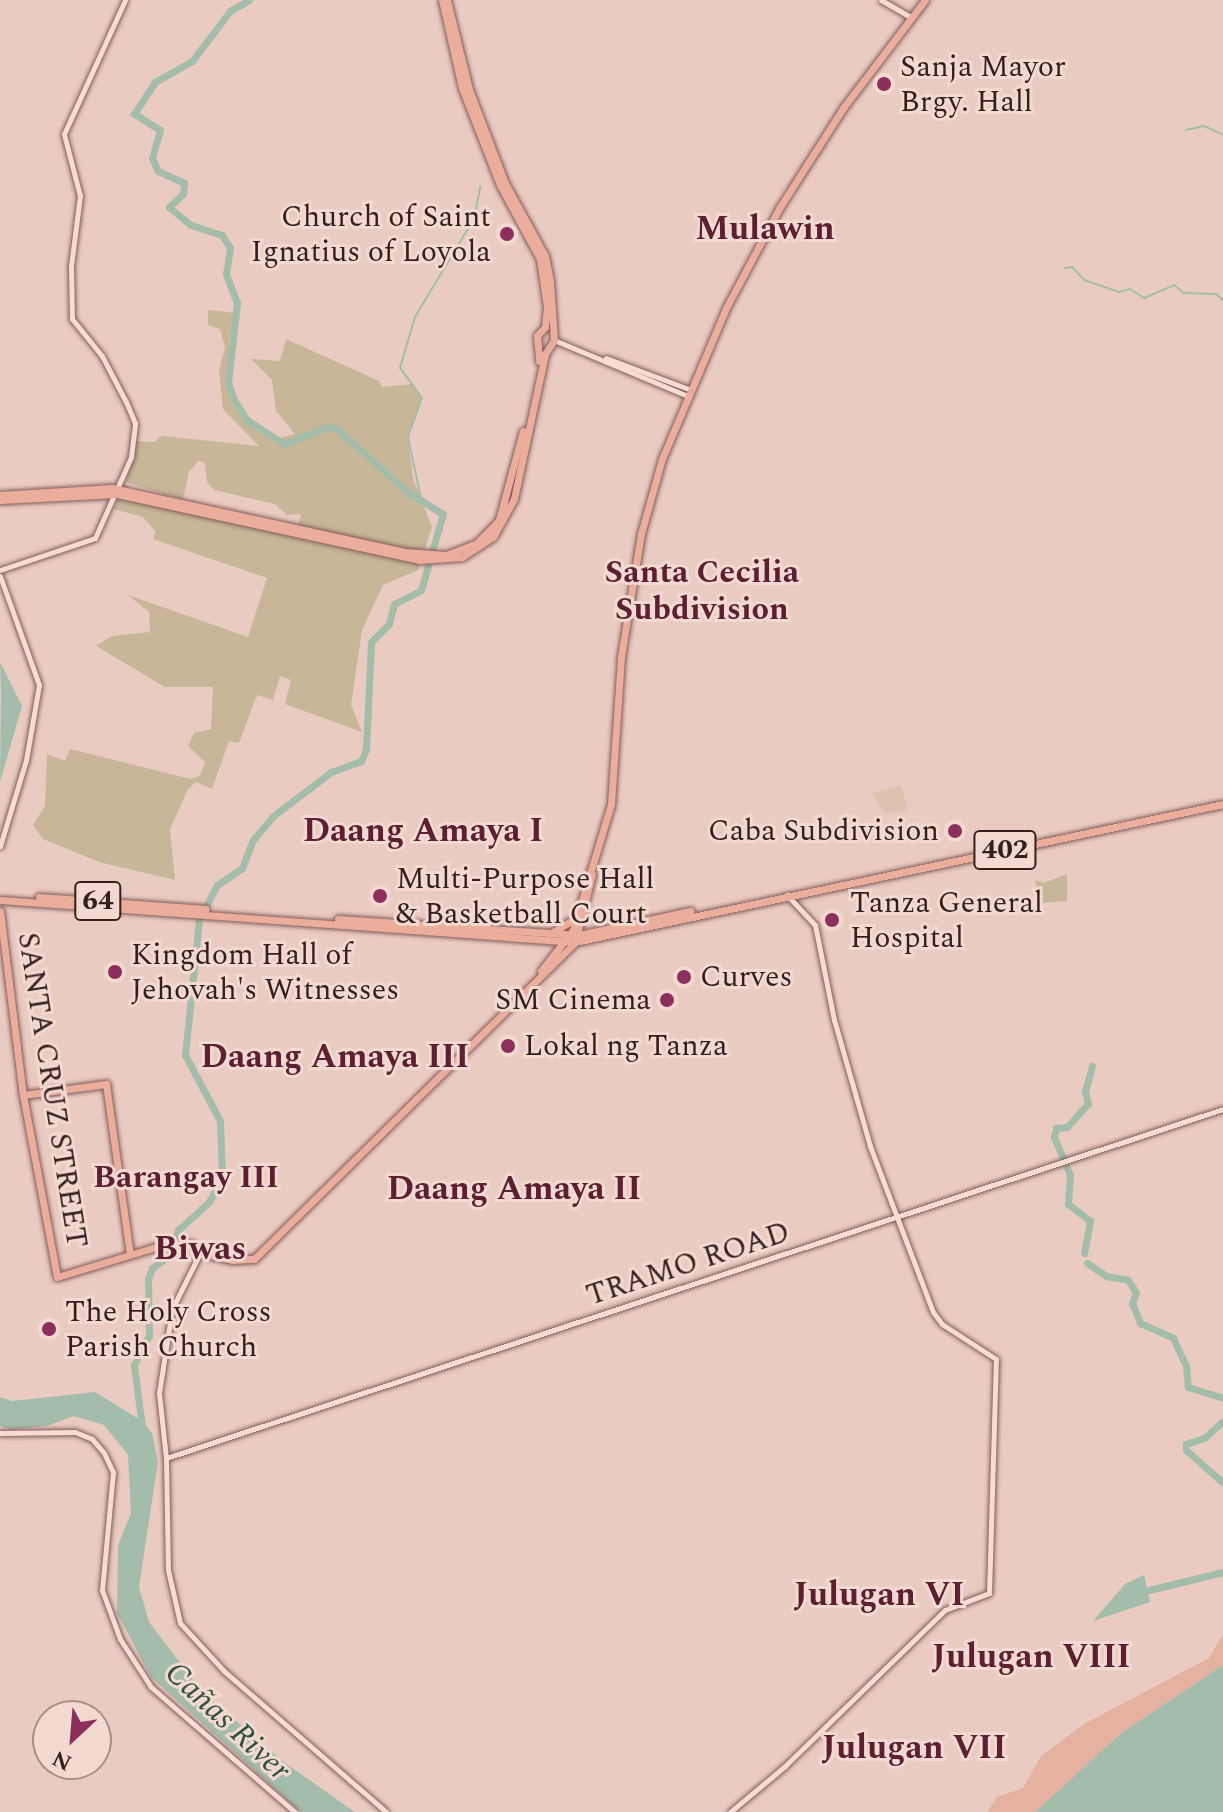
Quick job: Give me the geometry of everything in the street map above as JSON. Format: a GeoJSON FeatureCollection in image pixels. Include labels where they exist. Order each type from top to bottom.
{"type":"FeatureCollection","features":[{"type":"Feature","properties":{"kind":"main road"},"geometry":{"type":"LineString","coordinates":[[0,498],[118,491],[425,558],[438,558],[477,543],[503,513],[548,344],[547,307],[540,259],[500,185],[462,88],[444,0]]}},
{"type":"Feature","properties":{"kind":"main road"},"geometry":{"type":"LineString","coordinates":[[23,1095],[106,1084],[130,1254],[169,1243],[183,1243],[239,1261],[254,1259],[573,938],[614,789],[621,657],[641,534],[658,471],[690,393],[780,207],[843,108],[925,0]]}},
{"type":"Feature","properties":{"kind":"main road"},"geometry":{"type":"LineString","coordinates":[[547,330],[537,336],[548,344]]}},
{"type":"Feature","properties":{"kind":"main road","name":"402"},"geometry":{"type":"LineString","coordinates":[[573,938],[1223,804]]}},
{"type":"Feature","properties":{"kind":"main road","name":"402"},"geometry":{"type":"LineString","coordinates":[[573,938],[602,929],[787,894]]}},
{"type":"Feature","properties":{"kind":"main road","name":"64"},"geometry":{"type":"LineString","coordinates":[[0,898],[550,933],[573,938]]}},
{"type":"Feature","properties":{"kind":"main road","name":"SANTA CRUZ STREET"},"geometry":{"type":"LineString","coordinates":[[0,911],[23,1095],[57,1277],[130,1254]]}},
{"type":"Feature","properties":{"kind":"main road","name":"64"},"geometry":{"type":"LineString","coordinates":[[214,912],[573,938]]}},
{"type":"Feature","properties":{"kind":"main road"},"geometry":{"type":"LineString","coordinates":[[582,914],[589,926],[602,929]]}},
{"type":"Feature","properties":{"kind":"main road"},"geometry":{"type":"LineString","coordinates":[[550,933],[566,927],[582,914]]}},
{"type":"Feature","properties":{"kind":"street"},"geometry":{"type":"LineString","coordinates":[[0,570],[95,538],[131,457],[135,423],[102,356],[72,319],[71,266],[80,196],[64,134],[125,0]]}},
{"type":"Feature","properties":{"kind":"street"},"geometry":{"type":"LineString","coordinates":[[881,0],[912,18]]}},
{"type":"Feature","properties":{"kind":"street"},"geometry":{"type":"LineString","coordinates":[[548,344],[593,355],[690,393]]}},
{"type":"Feature","properties":{"kind":"street"},"geometry":{"type":"LineString","coordinates":[[0,576],[39,685],[29,747],[0,846]]}},
{"type":"Feature","properties":{"kind":"street"},"geometry":{"type":"LineString","coordinates":[[730,1812],[785,1766],[945,1610],[989,1593],[996,1359],[942,1324],[933,1312],[900,1216],[870,1146],[834,1020],[815,925],[787,894]]}},
{"type":"Feature","properties":{"kind":"street","name":"TRAMO ROAD"},"geometry":{"type":"LineString","coordinates":[[166,1458],[1223,1109]]}},
{"type":"Feature","properties":{"kind":"street"},"geometry":{"type":"LineString","coordinates":[[201,1251],[175,1299],[164,1343],[159,1393],[166,1458],[168,1570],[180,1623],[224,1671],[386,1812]]}},
{"type":"Feature","properties":{"kind":"street"},"geometry":{"type":"LineString","coordinates":[[0,1433],[75,1432],[92,1439],[104,1453],[113,1472],[102,1590],[120,1639],[151,1687],[295,1812]]}},
{"type":"Feature","properties":{"kind":"shaded area"},"geometry":{"type":"Polygon","coordinates":[[[208,310],[235,313],[240,319],[233,323],[229,342],[230,389],[247,420],[274,439],[295,434],[276,411],[272,380],[251,359],[280,361],[286,339],[379,381],[382,387],[411,384],[422,398],[408,437],[413,478],[432,527],[418,570],[383,585],[362,630],[351,705],[362,732],[285,704],[291,680],[280,676],[273,700],[257,695],[239,743],[229,741],[212,789],[196,782],[188,789],[170,829],[175,880],[99,862],[43,839],[33,825],[45,806],[47,754],[65,761],[70,749],[190,779],[200,776],[205,762],[188,746],[194,733],[211,729],[213,687],[165,687],[96,646],[112,636],[150,632],[149,612],[128,595],[248,637],[267,578],[153,539],[156,532],[143,517],[114,509],[122,492],[297,530],[301,514],[287,515],[275,504],[214,490],[207,482],[205,463],[199,460],[189,472],[183,500],[126,482],[136,441],[154,442],[162,436],[259,446],[223,409],[219,370],[225,347],[220,329],[208,325],[208,310]]]}},
{"type":"Feature","properties":{"kind":"shaded area"},"geometry":{"type":"Polygon","coordinates":[[[901,785],[908,809],[886,814],[871,793],[901,785]]]}},
{"type":"Feature","properties":{"kind":"shaded area"},"geometry":{"type":"Polygon","coordinates":[[[1067,874],[1067,901],[1041,903],[1035,880],[1044,883],[1067,874]]]}},
{"type":"Feature","properties":{"kind":"sand"},"geometry":{"type":"Polygon","coordinates":[[[1223,1634],[1223,1665],[1121,1733],[1035,1812],[987,1812],[997,1797],[1023,1788],[1041,1756],[1084,1724],[1209,1658],[1223,1634]]]}},
{"type":"Feature","properties":{"kind":"water"},"geometry":{"type":"Polygon","coordinates":[[[0,662],[22,706],[0,782],[1,693],[0,662]]]}},
{"type":"Feature","properties":{"kind":"water","name":"Cañas River"},"geometry":{"type":"Polygon","coordinates":[[[95,1392],[142,1421],[152,1433],[158,1462],[139,1587],[149,1622],[203,1693],[285,1763],[355,1812],[301,1812],[151,1677],[117,1613],[118,1545],[131,1513],[128,1455],[104,1425],[74,1416],[47,1426],[12,1430],[0,1426],[0,1397],[12,1401],[95,1392]]]}},
{"type":"Feature","properties":{"kind":"water"},"geometry":{"type":"Polygon","coordinates":[[[1144,1575],[1150,1602],[1093,1621],[1125,1584],[1144,1575]]]}},
{"type":"Feature","properties":{"kind":"water"},"geometry":{"type":"Polygon","coordinates":[[[1223,1665],[1223,1812],[1035,1812],[1121,1733],[1223,1665]]]}},
{"type":"Feature","properties":{"kind":"waterway"},"geometry":{"type":"LineString","coordinates":[[142,1427],[134,1365],[149,1336],[148,1279],[152,1268],[169,1256],[178,1230],[209,1202],[222,1178],[220,1121],[185,1055],[199,920],[217,885],[242,868],[253,840],[273,816],[331,772],[361,761],[366,749],[371,642],[389,624],[394,604],[421,590],[443,514],[409,493],[337,429],[327,427],[284,444],[247,420],[234,400],[228,383],[237,303],[226,274],[230,248],[222,235],[191,225],[169,207],[183,194],[184,183],[158,171],[152,158],[160,130],[134,114],[155,82],[192,61],[230,11],[249,0]]}},
{"type":"Feature","properties":{"kind":"waterway"},"geometry":{"type":"LineString","coordinates":[[1186,130],[1204,126],[1223,135]]}},
{"type":"Feature","properties":{"kind":"waterway"},"geometry":{"type":"LineString","coordinates":[[421,499],[408,437],[422,398],[400,368],[415,317],[474,219],[480,187]]}},
{"type":"Feature","properties":{"kind":"waterway"},"geometry":{"type":"LineString","coordinates":[[1065,268],[1072,267],[1084,280],[1119,292],[1130,289],[1144,298],[1174,285],[1184,293],[1216,294],[1223,300]]}},
{"type":"Feature","properties":{"kind":"waterway"},"geometry":{"type":"LineString","coordinates":[[1084,1253],[1090,1221],[1068,1204],[1070,1175],[1054,1137],[1056,1128],[1067,1127],[1088,1104],[1085,1092],[1092,1066]]}},
{"type":"Feature","properties":{"kind":"waterway"},"geometry":{"type":"LineString","coordinates":[[1087,1263],[1106,1276],[1128,1280],[1136,1293],[1132,1303],[1140,1323],[1173,1338],[1186,1366],[1188,1387],[1223,1398]]}},
{"type":"Feature","properties":{"kind":"waterway"},"geometry":{"type":"LineString","coordinates":[[1223,1421],[1204,1438],[1186,1444],[1186,1450],[1223,1483]]}},
{"type":"Feature","properties":{"kind":"waterway"},"geometry":{"type":"LineString","coordinates":[[1149,1590],[1223,1572]]}},
{"type":"Feature","properties":{"kind":"place","name":"Sanja Mayor Brgy. Hall"},"geometry":{"type":"Point","coordinates":[884,84]}},
{"type":"Feature","properties":{"kind":"place","name":"Church of Saint Ignatius of Loyola"},"geometry":{"type":"Point","coordinates":[507,234]}},
{"type":"Feature","properties":{"kind":"place","name":"Caba Subdivision"},"geometry":{"type":"Point","coordinates":[955,831]}},
{"type":"Feature","properties":{"kind":"place","name":"Multi-Purpose Hall & Basketball Court"},"geometry":{"type":"Point","coordinates":[380,896]}},
{"type":"Feature","properties":{"kind":"place","name":"Tanza General Hospital"},"geometry":{"type":"Point","coordinates":[832,920]}},
{"type":"Feature","properties":{"kind":"place","name":"Kingdom Hall of Jehovah's Witnesses"},"geometry":{"type":"Point","coordinates":[115,972]}},
{"type":"Feature","properties":{"kind":"place","name":"Curves"},"geometry":{"type":"Point","coordinates":[684,977]}},
{"type":"Feature","properties":{"kind":"place","name":"SM Cinema"},"geometry":{"type":"Point","coordinates":[667,1000]}},
{"type":"Feature","properties":{"kind":"place","name":"Lokal ng Tanza"},"geometry":{"type":"Point","coordinates":[508,1046]}},
{"type":"Feature","properties":{"kind":"place","name":"The Holy Cross Parish Church"},"geometry":{"type":"Point","coordinates":[49,1329]}},
{"type":"Feature","properties":{"kind":"district","name":"Mulawin"},"geometry":{"type":"Point","coordinates":[765,230]}},
{"type":"Feature","properties":{"kind":"district","name":"Santa Cecilia Subdivision"},"geometry":{"type":"Point","coordinates":[702,592]}},
{"type":"Feature","properties":{"kind":"district","name":"Daang Amaya I"},"geometry":{"type":"Point","coordinates":[423,832]}},
{"type":"Feature","properties":{"kind":"district","name":"Daang Amaya III"},"geometry":{"type":"Point","coordinates":[335,1058]}},
{"type":"Feature","properties":{"kind":"district","name":"Barangay III"},"geometry":{"type":"Point","coordinates":[186,1178]}},
{"type":"Feature","properties":{"kind":"district","name":"Daang Amaya II"},"geometry":{"type":"Point","coordinates":[514,1190]}},
{"type":"Feature","properties":{"kind":"district","name":"Biwas"},"geometry":{"type":"Point","coordinates":[200,1250]}},
{"type":"Feature","properties":{"kind":"district","name":"Julugan VI"},"geometry":{"type":"Point","coordinates":[879,1596]}},
{"type":"Feature","properties":{"kind":"district","name":"Julugan VIII"},"geometry":{"type":"Point","coordinates":[1031,1658]}},
{"type":"Feature","properties":{"kind":"district","name":"Julugan VII"},"geometry":{"type":"Point","coordinates":[914,1749]}}]}
